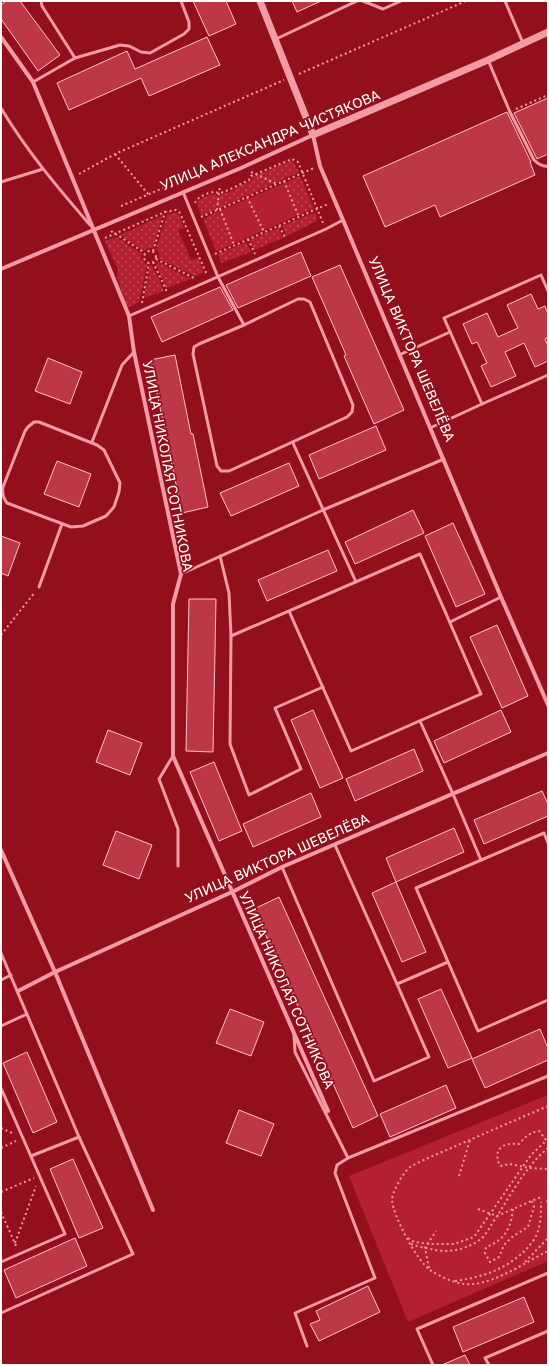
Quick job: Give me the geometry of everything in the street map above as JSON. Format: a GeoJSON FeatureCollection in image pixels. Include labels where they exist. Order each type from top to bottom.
{"type":"FeatureCollection","features":[{"type":"Feature","properties":{"kind":"street","name":"УЛИЦА ВИКТОРА ШЕВЕЛЁВА"},"geometry":{"type":"LineString","coordinates":[[260,1],[313,135],[320,166],[334,201],[548,705]]}},
{"type":"Feature","properties":{"kind":"street","name":"УЛИЦА АЛЕКСАНДРА ЧИСТЯКОВА"},"geometry":{"type":"LineString","coordinates":[[1,269],[241,168],[313,135],[488,60],[548,32]]}},
{"type":"Feature","properties":{"kind":"street","name":"УЛИЦА НИКОЛАЯ СОТНИКОВА"},"geometry":{"type":"LineString","coordinates":[[1,37],[33,82],[129,316],[134,352],[181,574],[173,604],[173,756],[328,1111]]}},
{"type":"Feature","properties":{"kind":"street","name":"УЛИЦА ВИКТОРА ШЕВЕЛЁВА"},"geometry":{"type":"LineString","coordinates":[[18,991],[55,972],[282,868],[548,753]]}},
{"type":"Feature","properties":{"kind":"street"},"geometry":{"type":"LineString","coordinates":[[1,850],[55,972],[153,1210]]}},
{"type":"Feature","properties":{"kind":"lane"},"geometry":{"type":"LineString","coordinates":[[41,1],[42,6],[75,58]]}},
{"type":"Feature","properties":{"kind":"lane"},"geometry":{"type":"LineString","coordinates":[[33,82],[75,58],[120,45],[129,46],[142,52],[150,53],[184,34],[189,29],[189,22],[180,1]]}},
{"type":"Feature","properties":{"kind":"lane"},"geometry":{"type":"LineString","coordinates":[[275,40],[357,1]]}},
{"type":"Feature","properties":{"kind":"lane"},"geometry":{"type":"LineString","coordinates":[[363,1],[383,9],[401,1]]}},
{"type":"Feature","properties":{"kind":"lane"},"geometry":{"type":"LineString","coordinates":[[505,1],[523,43]]}},
{"type":"Feature","properties":{"kind":"lane"},"geometry":{"type":"LineString","coordinates":[[488,60],[510,112],[534,160],[538,164],[548,166]]}},
{"type":"Feature","properties":{"kind":"lane"},"geometry":{"type":"LineString","coordinates":[[1,108],[43,169],[94,229]]}},
{"type":"Feature","properties":{"kind":"lane"},"geometry":{"type":"LineString","coordinates":[[1,182],[43,169]]}},
{"type":"Feature","properties":{"kind":"lane"},"geometry":{"type":"LineString","coordinates":[[183,192],[218,277],[244,325]]}},
{"type":"Feature","properties":{"kind":"lane"},"geometry":{"type":"LineString","coordinates":[[129,316],[326,229],[343,220]]}},
{"type":"Feature","properties":{"kind":"lane"},"geometry":{"type":"LineString","coordinates":[[482,404],[444,318],[541,275],[548,291]]}},
{"type":"Feature","properties":{"kind":"lane"},"geometry":{"type":"LineString","coordinates":[[298,299],[304,299],[310,302],[353,405],[352,412],[347,417],[293,443],[229,471],[221,471],[217,466],[193,354],[194,347],[244,325],[298,299]]}},
{"type":"Feature","properties":{"kind":"lane"},"geometry":{"type":"LineString","coordinates":[[399,355],[450,332]]}},
{"type":"Feature","properties":{"kind":"lane"},"geometry":{"type":"LineString","coordinates":[[92,442],[122,365],[134,352]]}},
{"type":"Feature","properties":{"kind":"lane"},"geometry":{"type":"LineString","coordinates":[[430,428],[548,375]]}},
{"type":"Feature","properties":{"kind":"lane"},"geometry":{"type":"LineString","coordinates":[[39,422],[92,442],[101,446],[104,450],[119,480],[120,487],[114,506],[106,516],[79,527],[71,527],[7,503],[3,496],[4,487],[25,431],[31,424],[39,422]]}},
{"type":"Feature","properties":{"kind":"lane"},"geometry":{"type":"LineString","coordinates":[[293,443],[356,582]]}},
{"type":"Feature","properties":{"kind":"lane"},"geometry":{"type":"LineString","coordinates":[[181,574],[323,510],[444,459]]}},
{"type":"Feature","properties":{"kind":"lane"},"geometry":{"type":"LineString","coordinates":[[39,587],[62,524]]}},
{"type":"Feature","properties":{"kind":"lane"},"geometry":{"type":"LineString","coordinates":[[231,636],[420,554],[481,694],[351,751],[290,611]]}},
{"type":"Feature","properties":{"kind":"lane"},"geometry":{"type":"LineString","coordinates":[[220,556],[230,592],[230,744],[249,795],[301,769],[275,708],[323,687]]}},
{"type":"Feature","properties":{"kind":"lane"},"geometry":{"type":"LineString","coordinates":[[450,622],[501,597]]}},
{"type":"Feature","properties":{"kind":"lane"},"geometry":{"type":"LineString","coordinates":[[420,721],[481,860]]}},
{"type":"Feature","properties":{"kind":"lane"},"geometry":{"type":"LineString","coordinates":[[173,756],[159,779],[178,829],[178,866]]}},
{"type":"Feature","properties":{"kind":"lane"},"geometry":{"type":"LineString","coordinates":[[548,843],[544,833],[416,888],[478,1031],[548,1000]]}},
{"type":"Feature","properties":{"kind":"lane"},"geometry":{"type":"LineString","coordinates":[[282,868],[374,1081],[429,1057],[335,845]]}},
{"type":"Feature","properties":{"kind":"lane"},"geometry":{"type":"LineString","coordinates":[[1,953],[78,1137],[133,1254],[1,1313]]}},
{"type":"Feature","properties":{"kind":"lane"},"geometry":{"type":"LineString","coordinates":[[397,984],[448,962]]}},
{"type":"Feature","properties":{"kind":"lane"},"geometry":{"type":"LineString","coordinates":[[1,980],[11,975]]}},
{"type":"Feature","properties":{"kind":"lane"},"geometry":{"type":"LineString","coordinates":[[1,1026],[27,1014]]}},
{"type":"Feature","properties":{"kind":"lane"},"geometry":{"type":"LineString","coordinates":[[293,1030],[295,1052],[348,1158]]}},
{"type":"Feature","properties":{"kind":"lane"},"geometry":{"type":"LineString","coordinates":[[307,1346],[295,1314],[375,1278],[335,1174],[337,1165],[348,1158],[548,1076]]}},
{"type":"Feature","properties":{"kind":"lane"},"geometry":{"type":"LineString","coordinates":[[1,1088],[65,1234],[1,1262]]}},
{"type":"Feature","properties":{"kind":"lane"},"geometry":{"type":"LineString","coordinates":[[31,1156],[78,1137]]}},
{"type":"Feature","properties":{"kind":"lane"},"geometry":{"type":"LineString","coordinates":[[433,1365],[417,1329],[548,1273]]}},
{"type":"Feature","properties":{"kind":"lane"},"geometry":{"type":"LineString","coordinates":[[488,1365],[485,1358],[548,1331]]}},
{"type":"Feature","properties":{"kind":"path"},"geometry":{"type":"LineString","coordinates":[[72,178],[115,154],[466,1]]}},
{"type":"Feature","properties":{"kind":"path"},"geometry":{"type":"LineString","coordinates":[[510,112],[548,95]]}},
{"type":"Feature","properties":{"kind":"path"},"geometry":{"type":"LineString","coordinates":[[115,154],[148,194]]}},
{"type":"Feature","properties":{"kind":"path"},"geometry":{"type":"LineString","coordinates":[[196,208],[195,200],[198,198],[215,192],[219,193],[232,189],[235,186],[249,180],[251,176],[292,158],[298,162],[326,229]]}},
{"type":"Feature","properties":{"kind":"path"},"geometry":{"type":"LineString","coordinates":[[200,218],[320,166]]}},
{"type":"Feature","properties":{"kind":"path"},"geometry":{"type":"LineString","coordinates":[[241,168],[277,184]]}},
{"type":"Feature","properties":{"kind":"path"},"geometry":{"type":"LineString","coordinates":[[217,211],[222,176]]}},
{"type":"Feature","properties":{"kind":"path"},"geometry":{"type":"LineString","coordinates":[[284,181],[299,217]]}},
{"type":"Feature","properties":{"kind":"path"},"geometry":{"type":"LineString","coordinates":[[121,206],[168,186]]}},
{"type":"Feature","properties":{"kind":"path"},"geometry":{"type":"LineString","coordinates":[[247,197],[264,232]]}},
{"type":"Feature","properties":{"kind":"path"},"geometry":{"type":"LineString","coordinates":[[209,256],[334,201]]}},
{"type":"Feature","properties":{"kind":"path"},"geometry":{"type":"LineString","coordinates":[[98,240],[166,211],[174,209],[178,210],[210,280]]}},
{"type":"Feature","properties":{"kind":"path"},"geometry":{"type":"LineString","coordinates":[[220,209],[234,245]]}},
{"type":"Feature","properties":{"kind":"path"},"geometry":{"type":"LineString","coordinates":[[153,251],[166,211]]}},
{"type":"Feature","properties":{"kind":"path"},"geometry":{"type":"LineString","coordinates":[[102,226],[145,253]]}},
{"type":"Feature","properties":{"kind":"path"},"geometry":{"type":"LineString","coordinates":[[279,226],[289,245]]}},
{"type":"Feature","properties":{"kind":"path"},"geometry":{"type":"LineString","coordinates":[[248,239],[257,259]]}},
{"type":"Feature","properties":{"kind":"path"},"geometry":{"type":"LineString","coordinates":[[145,253],[149,250],[153,251]]}},
{"type":"Feature","properties":{"kind":"path"},"geometry":{"type":"LineString","coordinates":[[153,251],[156,254],[156,259]]}},
{"type":"Feature","properties":{"kind":"path"},"geometry":{"type":"LineString","coordinates":[[145,253],[144,258],[149,263]]}},
{"type":"Feature","properties":{"kind":"path"},"geometry":{"type":"LineString","coordinates":[[149,263],[156,259]]}},
{"type":"Feature","properties":{"kind":"path"},"geometry":{"type":"LineString","coordinates":[[156,259],[204,283]]}},
{"type":"Feature","properties":{"kind":"path"},"geometry":{"type":"LineString","coordinates":[[153,262],[170,298]]}},
{"type":"Feature","properties":{"kind":"path"},"geometry":{"type":"LineString","coordinates":[[140,311],[149,263]]}},
{"type":"Feature","properties":{"kind":"path"},"geometry":{"type":"LineString","coordinates":[[1,635],[39,587]]}},
{"type":"Feature","properties":{"kind":"path"},"geometry":{"type":"LineString","coordinates":[[548,1106],[408,1168],[397,1185],[392,1200],[395,1213],[415,1252],[429,1269],[452,1281],[472,1284],[492,1280],[548,1251]]}},
{"type":"Feature","properties":{"kind":"path"},"geometry":{"type":"LineString","coordinates":[[1,1128],[23,1138]]}},
{"type":"Feature","properties":{"kind":"path"},"geometry":{"type":"LineString","coordinates":[[406,1236],[414,1242],[427,1244],[454,1244],[474,1237],[503,1194],[522,1167],[531,1155],[547,1140],[539,1131],[533,1132],[526,1136],[519,1144],[513,1143],[501,1146],[497,1152],[496,1158],[500,1166],[510,1164],[522,1167],[529,1168],[547,1169]]}},
{"type":"Feature","properties":{"kind":"path"},"geometry":{"type":"LineString","coordinates":[[1,1148],[23,1138]]}},
{"type":"Feature","properties":{"kind":"path"},"geometry":{"type":"LineString","coordinates":[[459,1176],[470,1140]]}},
{"type":"Feature","properties":{"kind":"path"},"geometry":{"type":"LineString","coordinates":[[406,1236],[412,1245],[443,1251],[463,1249],[482,1238],[529,1168],[548,1148]]}},
{"type":"Feature","properties":{"kind":"path"},"geometry":{"type":"LineString","coordinates":[[1,1192],[40,1176]]}},
{"type":"Feature","properties":{"kind":"path"},"geometry":{"type":"LineString","coordinates":[[15,1243],[40,1176]]}},
{"type":"Feature","properties":{"kind":"path"},"geometry":{"type":"LineString","coordinates":[[503,1194],[510,1196]]}},
{"type":"Feature","properties":{"kind":"path"},"geometry":{"type":"LineString","coordinates":[[478,1209],[497,1216],[542,1197]]}},
{"type":"Feature","properties":{"kind":"path"},"geometry":{"type":"LineString","coordinates":[[513,1209],[512,1222],[506,1233],[496,1244],[486,1247],[486,1253],[490,1262],[499,1257],[504,1245],[512,1237],[528,1227],[534,1207],[532,1201]]}},
{"type":"Feature","properties":{"kind":"path"},"geometry":{"type":"LineString","coordinates":[[452,1281],[469,1279],[496,1271],[508,1264],[524,1251],[536,1237],[541,1218],[542,1202]]}},
{"type":"Feature","properties":{"kind":"path"},"geometry":{"type":"LineString","coordinates":[[1,1212],[19,1254]]}},
{"type":"Feature","properties":{"kind":"path"},"geometry":{"type":"LineString","coordinates":[[429,1269],[426,1248],[436,1231]]}},
{"type":"Feature","properties":{"kind":"path"},"geometry":{"type":"LineString","coordinates":[[524,1263],[548,1238]]}},
{"type":"Feature","properties":{"kind":"shaded area"},"geometry":{"type":"Polygon","coordinates":[[[293,161],[299,172],[201,216],[197,202],[201,199],[215,194],[218,196],[234,190],[236,187],[252,180],[252,177],[287,162],[293,161]]]}},
{"type":"Feature","properties":{"kind":"shaded area"},"geometry":{"type":"Polygon","coordinates":[[[300,176],[314,209],[300,214],[287,182],[300,176]]]}},
{"type":"Feature","properties":{"kind":"shaded area"},"geometry":{"type":"Polygon","coordinates":[[[287,182],[300,214],[231,245],[217,212],[287,182]]]}},
{"type":"Feature","properties":{"kind":"shaded area"},"geometry":{"type":"Polygon","coordinates":[[[217,212],[231,245],[216,251],[203,219],[217,212]]]}},
{"type":"Feature","properties":{"kind":"shaded area"},"geometry":{"type":"Polygon","coordinates":[[[316,212],[317,221],[286,236],[282,226],[316,212]]]}},
{"type":"Feature","properties":{"kind":"shaded area"},"geometry":{"type":"Polygon","coordinates":[[[178,213],[184,228],[178,230],[191,260],[198,258],[203,271],[195,276],[159,259],[159,253],[156,249],[167,214],[178,213]]]}},
{"type":"Feature","properties":{"kind":"shaded area"},"geometry":{"type":"Polygon","coordinates":[[[162,216],[153,248],[148,248],[144,251],[120,235],[162,216]]]}},
{"type":"Feature","properties":{"kind":"shaded area"},"geometry":{"type":"Polygon","coordinates":[[[278,228],[283,238],[254,250],[250,240],[278,228]]]}},
{"type":"Feature","properties":{"kind":"shaded area"},"geometry":{"type":"Polygon","coordinates":[[[116,237],[142,254],[142,260],[147,264],[139,302],[127,308],[117,276],[118,269],[105,241],[116,237]]]}},
{"type":"Feature","properties":{"kind":"shaded area"},"geometry":{"type":"Polygon","coordinates":[[[246,242],[251,252],[221,263],[218,254],[246,242]]]}},
{"type":"Feature","properties":{"kind":"shaded area"},"geometry":{"type":"Polygon","coordinates":[[[158,262],[191,279],[166,288],[156,264],[158,262]]]}},
{"type":"Feature","properties":{"kind":"shaded area"},"geometry":{"type":"Polygon","coordinates":[[[150,265],[152,265],[164,291],[144,298],[150,265]]]}},
{"type":"Feature","properties":{"kind":"shaded area"},"geometry":{"type":"Polygon","coordinates":[[[548,1095],[548,1261],[408,1322],[349,1176],[548,1095]]]}},
{"type":"Feature","properties":{"kind":"building"},"geometry":{"type":"Polygon","coordinates":[[[6,1],[20,1],[60,55],[38,71],[1,19],[1,5],[6,1]]]}},
{"type":"Feature","properties":{"kind":"building"},"geometry":{"type":"Polygon","coordinates":[[[193,1],[226,1],[236,24],[209,36],[193,1]]]}},
{"type":"Feature","properties":{"kind":"building"},"geometry":{"type":"Polygon","coordinates":[[[292,1],[321,1],[297,12],[292,1]]]}},
{"type":"Feature","properties":{"kind":"building"},"geometry":{"type":"Polygon","coordinates":[[[207,37],[220,65],[149,96],[141,78],[69,110],[57,83],[127,51],[135,69],[207,37]]]}},
{"type":"Feature","properties":{"kind":"building"},"geometry":{"type":"Polygon","coordinates":[[[548,98],[548,154],[537,159],[514,113],[548,98]]]}},
{"type":"Feature","properties":{"kind":"building"},"geometry":{"type":"Polygon","coordinates":[[[507,112],[531,162],[535,175],[440,217],[435,205],[385,227],[363,176],[507,112]]]}},
{"type":"Feature","properties":{"kind":"building"},"geometry":{"type":"Polygon","coordinates":[[[301,252],[311,276],[238,308],[226,285],[301,252]]]}},
{"type":"Feature","properties":{"kind":"building"},"geometry":{"type":"Polygon","coordinates":[[[340,265],[404,410],[374,424],[344,356],[346,355],[312,277],[340,265]]]}},
{"type":"Feature","properties":{"kind":"building"},"geometry":{"type":"Polygon","coordinates":[[[220,287],[233,310],[162,342],[151,317],[220,287]]]}},
{"type":"Feature","properties":{"kind":"building"},"geometry":{"type":"Polygon","coordinates":[[[531,294],[538,309],[545,306],[548,314],[548,338],[545,339],[548,346],[548,361],[535,367],[524,343],[505,352],[516,376],[491,387],[481,366],[487,363],[477,342],[472,344],[463,324],[487,313],[498,337],[518,328],[507,305],[531,294]]]}},
{"type":"Feature","properties":{"kind":"building"},"geometry":{"type":"Polygon","coordinates":[[[175,355],[208,507],[182,513],[150,360],[175,355]]]}},
{"type":"Feature","properties":{"kind":"building"},"geometry":{"type":"Polygon","coordinates":[[[48,358],[82,372],[70,404],[35,391],[48,358]]]}},
{"type":"Feature","properties":{"kind":"building"},"geometry":{"type":"Polygon","coordinates":[[[376,426],[386,450],[319,479],[309,455],[376,426]]]}},
{"type":"Feature","properties":{"kind":"building"},"geometry":{"type":"Polygon","coordinates":[[[57,461],[91,474],[79,507],[44,494],[57,461]]]}},
{"type":"Feature","properties":{"kind":"building"},"geometry":{"type":"Polygon","coordinates":[[[289,463],[299,486],[231,516],[220,493],[289,463]]]}},
{"type":"Feature","properties":{"kind":"building"},"geometry":{"type":"Polygon","coordinates":[[[413,510],[424,533],[355,564],[345,542],[413,510]]]}},
{"type":"Feature","properties":{"kind":"building"},"geometry":{"type":"Polygon","coordinates":[[[453,523],[485,594],[456,607],[425,536],[453,523]]]}},
{"type":"Feature","properties":{"kind":"building"},"geometry":{"type":"Polygon","coordinates":[[[1,536],[20,543],[8,576],[1,573],[1,536]]]}},
{"type":"Feature","properties":{"kind":"building"},"geometry":{"type":"Polygon","coordinates":[[[328,550],[337,571],[267,601],[258,580],[328,550]]]}},
{"type":"Feature","properties":{"kind":"building"},"geometry":{"type":"Polygon","coordinates":[[[189,599],[216,599],[213,752],[186,751],[189,599]]]}},
{"type":"Feature","properties":{"kind":"building"},"geometry":{"type":"Polygon","coordinates":[[[497,625],[528,696],[502,708],[470,637],[497,625]]]}},
{"type":"Feature","properties":{"kind":"building"},"geometry":{"type":"Polygon","coordinates":[[[313,710],[343,778],[320,788],[291,720],[313,710]]]}},
{"type":"Feature","properties":{"kind":"building"},"geometry":{"type":"Polygon","coordinates":[[[501,710],[511,732],[444,763],[434,741],[501,710]]]}},
{"type":"Feature","properties":{"kind":"building"},"geometry":{"type":"Polygon","coordinates":[[[108,730],[142,743],[130,775],[96,762],[108,730]]]}},
{"type":"Feature","properties":{"kind":"building"},"geometry":{"type":"Polygon","coordinates":[[[414,749],[423,771],[355,801],[346,779],[414,749]]]}},
{"type":"Feature","properties":{"kind":"building"},"geometry":{"type":"Polygon","coordinates":[[[214,762],[242,831],[219,841],[190,772],[214,762]]]}},
{"type":"Feature","properties":{"kind":"building"},"geometry":{"type":"Polygon","coordinates":[[[542,791],[548,804],[548,816],[484,844],[474,820],[542,791]]]}},
{"type":"Feature","properties":{"kind":"building"},"geometry":{"type":"Polygon","coordinates":[[[311,793],[321,817],[253,847],[243,824],[311,793]]]}},
{"type":"Feature","properties":{"kind":"building"},"geometry":{"type":"Polygon","coordinates":[[[454,828],[464,852],[396,882],[386,858],[454,828]]]}},
{"type":"Feature","properties":{"kind":"building"},"geometry":{"type":"Polygon","coordinates":[[[116,831],[152,845],[139,879],[103,865],[116,831]]]}},
{"type":"Feature","properties":{"kind":"building"},"geometry":{"type":"Polygon","coordinates":[[[396,882],[426,952],[402,962],[372,893],[396,882]]]}},
{"type":"Feature","properties":{"kind":"building"},"geometry":{"type":"Polygon","coordinates":[[[279,897],[378,1116],[353,1128],[254,909],[279,897]]]}},
{"type":"Feature","properties":{"kind":"building"},"geometry":{"type":"Polygon","coordinates":[[[441,989],[472,1058],[448,1068],[418,999],[441,989]]]}},
{"type":"Feature","properties":{"kind":"building"},"geometry":{"type":"Polygon","coordinates":[[[230,1009],[264,1022],[251,1056],[216,1043],[230,1009]]]}},
{"type":"Feature","properties":{"kind":"building"},"geometry":{"type":"Polygon","coordinates":[[[540,1029],[548,1048],[548,1060],[485,1088],[472,1059],[540,1029]]]}},
{"type":"Feature","properties":{"kind":"building"},"geometry":{"type":"Polygon","coordinates":[[[27,1052],[57,1122],[33,1133],[3,1063],[27,1052]]]}},
{"type":"Feature","properties":{"kind":"building"},"geometry":{"type":"Polygon","coordinates":[[[446,1085],[456,1108],[390,1137],[380,1114],[446,1085]]]}},
{"type":"Feature","properties":{"kind":"building"},"geometry":{"type":"Polygon","coordinates":[[[239,1110],[274,1124],[261,1156],[226,1143],[239,1110]]]}},
{"type":"Feature","properties":{"kind":"building"},"geometry":{"type":"Polygon","coordinates":[[[73,1159],[103,1228],[79,1238],[50,1169],[73,1159]]]}},
{"type":"Feature","properties":{"kind":"building"},"geometry":{"type":"Polygon","coordinates":[[[75,1238],[87,1266],[16,1298],[4,1270],[75,1238]]]}},
{"type":"Feature","properties":{"kind":"building"},"geometry":{"type":"Polygon","coordinates":[[[368,1286],[380,1312],[319,1341],[310,1324],[320,1320],[316,1311],[368,1286]]]}},
{"type":"Feature","properties":{"kind":"building"},"geometry":{"type":"Polygon","coordinates":[[[524,1297],[534,1322],[463,1352],[453,1327],[524,1297]]]}},
{"type":"Feature","properties":{"kind":"building"},"geometry":{"type":"Polygon","coordinates":[[[465,1355],[470,1365],[442,1365],[465,1355]]]}}]}
